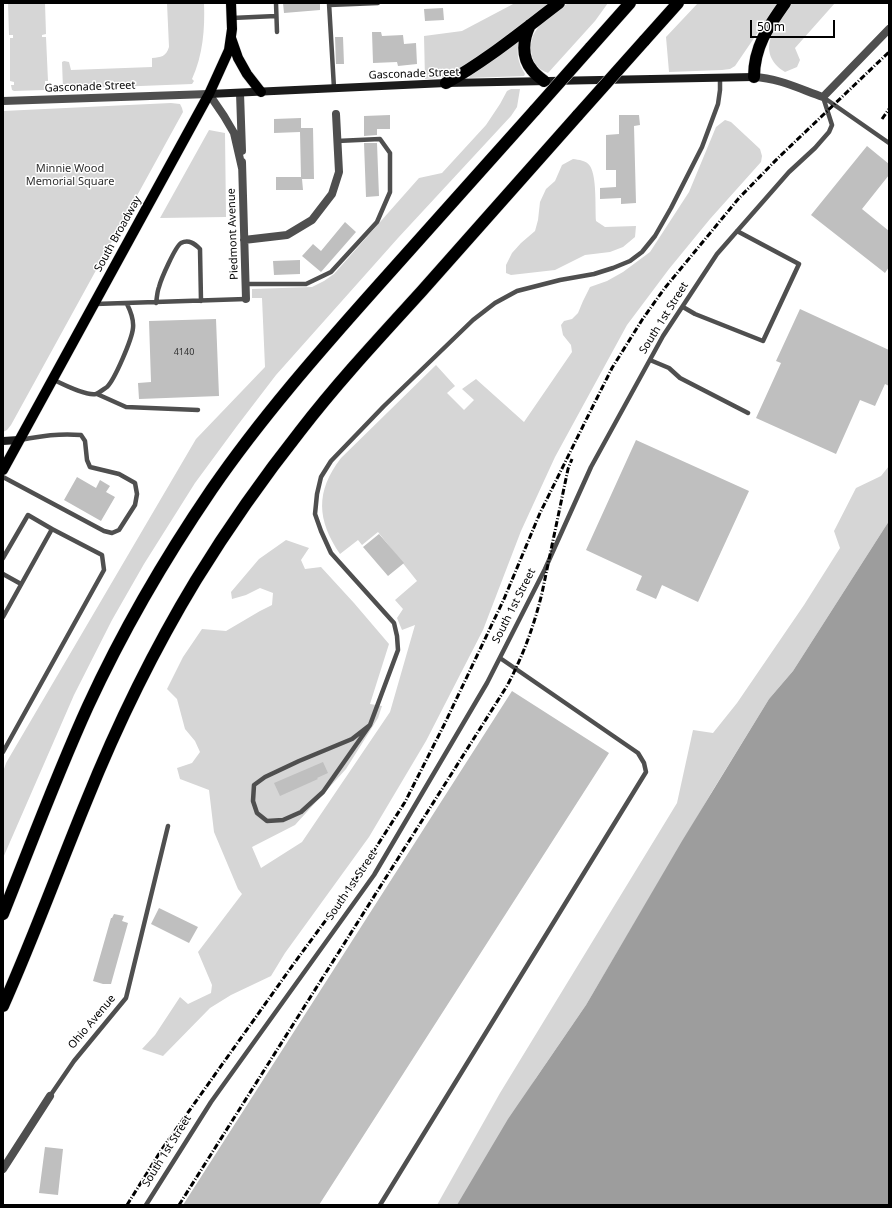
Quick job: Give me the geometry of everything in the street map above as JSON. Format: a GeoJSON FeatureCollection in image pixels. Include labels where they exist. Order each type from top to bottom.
{"type":"FeatureCollection","features":[{"type":"Feature","properties":{"kind":"highway"},"geometry":{"type":"LineString","coordinates":[[446,83],[480,63],[559,3]]}},
{"type":"Feature","properties":{"kind":"highway"},"geometry":{"type":"LineString","coordinates":[[3,914],[64,761],[89,704],[116,649],[146,595],[178,541],[211,490],[247,440],[291,385],[630,3]]}},
{"type":"Feature","properties":{"kind":"highway"},"geometry":{"type":"LineString","coordinates":[[3,1006],[18,974],[110,744],[165,633],[196,580],[225,535],[274,466],[340,382],[678,3]]}},
{"type":"Feature","properties":{"kind":"highway"},"geometry":{"type":"LineString","coordinates":[[754,77],[755,59],[764,33],[785,3]]}},
{"type":"Feature","properties":{"kind":"highway"},"geometry":{"type":"LineString","coordinates":[[530,25],[526,33],[525,40],[525,54],[527,63],[531,70],[544,81]]}},
{"type":"Feature","properties":{"kind":"main road","name":"South Broadway"},"geometry":{"type":"LineString","coordinates":[[3,470],[209,94],[229,50],[232,18],[231,3]]}},
{"type":"Feature","properties":{"kind":"main road"},"geometry":{"type":"LineString","coordinates":[[231,38],[238,58],[247,74],[261,92]]}},
{"type":"Feature","properties":{"kind":"street"},"geometry":{"type":"LineString","coordinates":[[823,97],[889,29]]}},
{"type":"Feature","properties":{"kind":"street","name":"Gasconade Street"},"geometry":{"type":"LineString","coordinates":[[3,101],[240,93],[446,83],[720,77],[766,78],[776,80],[823,97]]}},
{"type":"Feature","properties":{"kind":"street","name":"Piedmont Avenue"},"geometry":{"type":"LineString","coordinates":[[240,93],[246,300]]}},
{"type":"Feature","properties":{"kind":"street","name":"Piedmont Avenue"},"geometry":{"type":"LineString","coordinates":[[209,94],[234,133],[242,168]]}},
{"type":"Feature","properties":{"kind":"street"},"geometry":{"type":"LineString","coordinates":[[244,240],[287,235],[312,220],[332,194],[339,172],[336,114]]}},
{"type":"Feature","properties":{"kind":"street"},"geometry":{"type":"LineString","coordinates":[[3,441],[19,440]]}},
{"type":"Feature","properties":{"kind":"street","name":"Ohio Avenue"},"geometry":{"type":"LineString","coordinates":[[3,1169],[50,1096]]}},
{"type":"Feature","properties":{"kind":"lane"},"geometry":{"type":"LineString","coordinates":[[276,3],[277,32]]}},
{"type":"Feature","properties":{"kind":"lane"},"geometry":{"type":"LineString","coordinates":[[334,88],[329,4],[378,3]]}},
{"type":"Feature","properties":{"kind":"lane"},"geometry":{"type":"LineString","coordinates":[[232,18],[276,16]]}},
{"type":"Feature","properties":{"kind":"lane"},"geometry":{"type":"LineString","coordinates":[[370,726],[352,739],[299,761],[266,777],[254,786],[253,801],[257,813],[267,821],[283,820],[302,812],[323,792],[370,726],[398,650],[394,623],[331,553],[320,531],[315,514],[317,494],[321,478],[331,461],[384,406],[473,320],[494,303],[517,291],[560,280],[594,274],[613,268],[630,261],[642,252],[655,236],[671,208],[702,147],[718,104],[720,77]]}},
{"type":"Feature","properties":{"kind":"lane"},"geometry":{"type":"LineString","coordinates":[[823,97],[889,143]]}},
{"type":"Feature","properties":{"kind":"lane","name":"South 1st Street"},"geometry":{"type":"LineString","coordinates":[[146,1205],[211,1102],[374,875],[487,683],[544,569],[591,467],[663,336],[717,254],[788,172],[815,148],[829,132],[832,125],[823,97]]}},
{"type":"Feature","properties":{"kind":"lane"},"geometry":{"type":"LineString","coordinates":[[245,284],[306,284],[331,272],[377,222],[390,192],[390,153],[380,139],[337,141]]}},
{"type":"Feature","properties":{"kind":"lane"},"geometry":{"type":"LineString","coordinates":[[683,307],[695,314],[762,341],[799,264],[737,231]]}},
{"type":"Feature","properties":{"kind":"lane"},"geometry":{"type":"LineString","coordinates":[[156,303],[159,288],[176,251],[182,242],[195,243],[200,249],[202,301]]}},
{"type":"Feature","properties":{"kind":"lane"},"geometry":{"type":"LineString","coordinates":[[93,304],[246,300]]}},
{"type":"Feature","properties":{"kind":"lane"},"geometry":{"type":"LineString","coordinates":[[97,394],[107,387],[114,378],[130,341],[133,329],[133,318],[127,304]]}},
{"type":"Feature","properties":{"kind":"lane"},"geometry":{"type":"LineString","coordinates":[[650,360],[669,368],[680,378],[748,414]]}},
{"type":"Feature","properties":{"kind":"lane"},"geometry":{"type":"LineString","coordinates":[[52,379],[88,394],[97,394],[126,407],[198,410]]}},
{"type":"Feature","properties":{"kind":"lane"},"geometry":{"type":"LineString","coordinates":[[3,477],[104,531],[112,533],[119,530],[135,505],[137,494],[135,483],[119,474],[90,467],[87,460],[85,441],[80,435],[48,435],[19,440]]}},
{"type":"Feature","properties":{"kind":"lane"},"geometry":{"type":"LineString","coordinates":[[3,558],[28,515],[102,556],[104,570],[3,752]]}},
{"type":"Feature","properties":{"kind":"lane"},"geometry":{"type":"LineString","coordinates":[[3,617],[52,529]]}},
{"type":"Feature","properties":{"kind":"lane"},"geometry":{"type":"LineString","coordinates":[[3,574],[21,584]]}},
{"type":"Feature","properties":{"kind":"lane"},"geometry":{"type":"LineString","coordinates":[[380,1205],[646,772],[644,763],[638,753],[500,658]]}},
{"type":"Feature","properties":{"kind":"lane","name":"Ohio Avenue"},"geometry":{"type":"LineString","coordinates":[[50,1096],[74,1061],[126,998],[168,826]]}},
{"type":"Feature","properties":{"kind":"green space"},"geometry":{"type":"Polygon","coordinates":[[[8,3],[45,3],[46,34],[42,35],[42,37],[46,37],[48,81],[45,81],[45,84],[48,84],[48,87],[45,90],[12,90],[11,85],[14,85],[14,82],[10,81],[10,38],[13,38],[13,35],[9,35],[8,3]]]}},
{"type":"Feature","properties":{"kind":"green space"},"geometry":{"type":"Polygon","coordinates":[[[167,3],[204,3],[201,51],[192,79],[194,81],[192,84],[63,89],[62,62],[64,61],[69,62],[71,70],[152,67],[152,58],[163,56],[169,47],[167,3]]]}},
{"type":"Feature","properties":{"kind":"green space"},"geometry":{"type":"Polygon","coordinates":[[[515,3],[549,3],[463,69],[447,77],[425,79],[424,36],[462,31],[515,3]]]}},
{"type":"Feature","properties":{"kind":"green space"},"geometry":{"type":"Polygon","coordinates":[[[568,3],[608,3],[595,21],[548,73],[536,65],[531,50],[532,39],[537,29],[544,21],[568,3]]]}},
{"type":"Feature","properties":{"kind":"green space"},"geometry":{"type":"Polygon","coordinates":[[[698,3],[778,3],[735,66],[730,69],[722,70],[669,72],[666,37],[698,3]]]}},
{"type":"Feature","properties":{"kind":"green space"},"geometry":{"type":"Polygon","coordinates":[[[790,3],[835,3],[795,48],[800,60],[797,67],[785,72],[776,64],[771,56],[769,47],[774,29],[790,3]]]}},
{"type":"Feature","properties":{"kind":"green space"},"geometry":{"type":"Polygon","coordinates":[[[519,41],[518,58],[525,74],[524,76],[469,78],[471,74],[519,41]]]}},
{"type":"Feature","properties":{"kind":"green space"},"geometry":{"type":"Polygon","coordinates":[[[511,89],[520,89],[517,107],[511,116],[398,238],[276,375],[195,483],[144,564],[112,620],[74,695],[3,858],[3,772],[6,763],[196,439],[265,367],[262,298],[252,298],[252,289],[312,287],[334,274],[419,178],[442,173],[486,125],[507,91],[511,89]]]}},
{"type":"Feature","properties":{"kind":"green space","name":"Minnie Wood Memorial Square"},"geometry":{"type":"Polygon","coordinates":[[[171,103],[180,104],[183,112],[11,425],[3,432],[3,111],[171,103]]]}},
{"type":"Feature","properties":{"kind":"green space"},"geometry":{"type":"Polygon","coordinates":[[[725,120],[731,122],[760,149],[762,156],[761,162],[710,219],[669,269],[627,325],[555,457],[521,531],[483,630],[426,741],[369,837],[285,953],[271,976],[231,995],[210,1008],[163,1056],[142,1049],[155,1035],[180,997],[188,1004],[211,993],[212,985],[198,952],[242,894],[238,889],[214,832],[209,790],[180,779],[177,768],[192,763],[200,752],[195,741],[185,729],[177,699],[167,689],[183,657],[202,629],[226,631],[272,605],[273,593],[260,588],[246,595],[232,599],[231,592],[259,559],[286,540],[309,548],[301,560],[305,569],[321,567],[389,644],[370,704],[382,706],[378,718],[346,769],[295,825],[252,847],[261,868],[302,842],[390,712],[415,625],[402,630],[397,618],[403,609],[395,600],[417,581],[378,532],[362,545],[358,540],[340,554],[332,542],[323,518],[322,506],[323,494],[333,470],[341,458],[436,365],[455,386],[447,393],[464,410],[474,400],[462,389],[476,379],[524,422],[572,352],[571,345],[563,335],[561,325],[564,321],[572,319],[578,313],[590,287],[607,281],[623,272],[650,252],[689,192],[716,127],[725,120]]]}},
{"type":"Feature","properties":{"kind":"green space"},"geometry":{"type":"Polygon","coordinates":[[[209,130],[225,133],[226,217],[160,218],[209,130]]]}},
{"type":"Feature","properties":{"kind":"green space"},"geometry":{"type":"Polygon","coordinates":[[[573,159],[586,163],[590,166],[592,171],[595,185],[596,221],[605,227],[636,226],[635,237],[623,247],[610,252],[585,255],[555,270],[511,275],[506,273],[506,265],[512,253],[535,231],[540,202],[546,189],[555,181],[562,165],[573,159]]]}},
{"type":"Feature","properties":{"kind":"green space"},"geometry":{"type":"Polygon","coordinates":[[[889,466],[889,521],[793,671],[769,699],[713,790],[586,1005],[536,1078],[458,1205],[437,1205],[500,1093],[677,803],[693,730],[713,733],[737,703],[804,605],[840,548],[834,531],[856,488],[881,476],[889,466]]]}},
{"type":"Feature","properties":{"kind":"shaded area"},"geometry":{"type":"Polygon","coordinates":[[[889,521],[889,1205],[457,1205],[508,1119],[586,1005],[682,841],[769,699],[793,671],[889,521]]]}},
{"type":"Feature","properties":{"kind":"building"},"geometry":{"type":"Polygon","coordinates":[[[283,3],[320,3],[320,10],[284,13],[283,3]]]}},
{"type":"Feature","properties":{"kind":"building"},"geometry":{"type":"Polygon","coordinates":[[[443,8],[444,20],[425,21],[424,9],[443,8]]]}},
{"type":"Feature","properties":{"kind":"building"},"geometry":{"type":"Polygon","coordinates":[[[372,32],[381,32],[382,36],[403,35],[404,44],[416,43],[417,64],[398,66],[397,62],[373,63],[372,32]]]}},
{"type":"Feature","properties":{"kind":"building"},"geometry":{"type":"Polygon","coordinates":[[[335,37],[343,37],[344,64],[336,64],[335,37]]]}},
{"type":"Feature","properties":{"kind":"building"},"geometry":{"type":"Polygon","coordinates":[[[390,115],[390,129],[377,129],[377,135],[364,136],[364,116],[390,115]]]}},
{"type":"Feature","properties":{"kind":"building"},"geometry":{"type":"Polygon","coordinates":[[[619,115],[639,115],[640,125],[634,126],[636,203],[621,204],[621,198],[600,199],[600,188],[616,187],[616,170],[606,170],[606,135],[619,134],[619,115]]]}},
{"type":"Feature","properties":{"kind":"building"},"geometry":{"type":"Polygon","coordinates":[[[301,118],[301,128],[313,128],[314,179],[302,179],[303,190],[276,190],[276,177],[301,177],[300,132],[274,133],[274,119],[301,118]]]}},
{"type":"Feature","properties":{"kind":"building"},"geometry":{"type":"Polygon","coordinates":[[[364,143],[377,143],[379,196],[366,197],[364,143]]]}},
{"type":"Feature","properties":{"kind":"building"},"geometry":{"type":"Polygon","coordinates":[[[867,146],[889,164],[889,175],[862,209],[889,231],[889,267],[885,273],[811,215],[867,146]]]}},
{"type":"Feature","properties":{"kind":"building"},"geometry":{"type":"Polygon","coordinates":[[[345,222],[356,232],[321,272],[302,256],[313,244],[321,251],[345,222]]]}},
{"type":"Feature","properties":{"kind":"building"},"geometry":{"type":"Polygon","coordinates":[[[300,260],[300,274],[274,275],[273,261],[300,260]]]}},
{"type":"Feature","properties":{"kind":"building"},"geometry":{"type":"Polygon","coordinates":[[[800,309],[889,350],[889,386],[885,384],[875,406],[860,400],[836,454],[756,418],[781,363],[776,361],[800,309]]]}},
{"type":"Feature","properties":{"kind":"building"},"geometry":{"type":"Polygon","coordinates":[[[216,319],[219,396],[139,399],[138,383],[151,382],[149,321],[216,319]]]}},
{"type":"Feature","properties":{"kind":"building"},"geometry":{"type":"Polygon","coordinates":[[[636,440],[749,491],[698,602],[662,585],[656,599],[636,590],[642,576],[586,550],[636,440]]]}},
{"type":"Feature","properties":{"kind":"building"},"geometry":{"type":"Polygon","coordinates":[[[77,477],[96,488],[100,480],[110,486],[106,492],[115,497],[101,521],[64,500],[77,477]]]}},
{"type":"Feature","properties":{"kind":"building"},"geometry":{"type":"Polygon","coordinates":[[[379,534],[404,563],[388,576],[363,547],[379,534]]]}},
{"type":"Feature","properties":{"kind":"building"},"geometry":{"type":"Polygon","coordinates":[[[512,691],[609,753],[319,1205],[183,1205],[512,691]]]}},
{"type":"Feature","properties":{"kind":"building"},"geometry":{"type":"Polygon","coordinates":[[[323,762],[328,773],[280,796],[274,783],[323,762]]]}},
{"type":"Feature","properties":{"kind":"building"},"geometry":{"type":"Polygon","coordinates":[[[159,908],[198,927],[189,943],[151,924],[159,908]]]}},
{"type":"Feature","properties":{"kind":"building"},"geometry":{"type":"Polygon","coordinates":[[[114,914],[124,916],[122,921],[128,923],[111,984],[103,984],[93,981],[111,918],[114,914]]]}},
{"type":"Feature","properties":{"kind":"building"},"geometry":{"type":"Polygon","coordinates":[[[45,1147],[63,1149],[58,1195],[39,1193],[45,1147]]]}},
{"type":"Feature","properties":{"kind":"railway"},"geometry":{"type":"LineString","coordinates":[[127,1205],[162,1149],[354,882],[405,802],[444,725],[504,599],[540,513],[612,368],[642,320],[664,289],[739,198],[778,158],[889,52]]}},
{"type":"Feature","properties":{"kind":"railway"},"geometry":{"type":"LineString","coordinates":[[882,119],[889,109]]}},
{"type":"Feature","properties":{"kind":"railway"},"geometry":{"type":"LineString","coordinates":[[179,1205],[513,675],[532,629],[539,605],[568,469],[572,459]]}}]}
